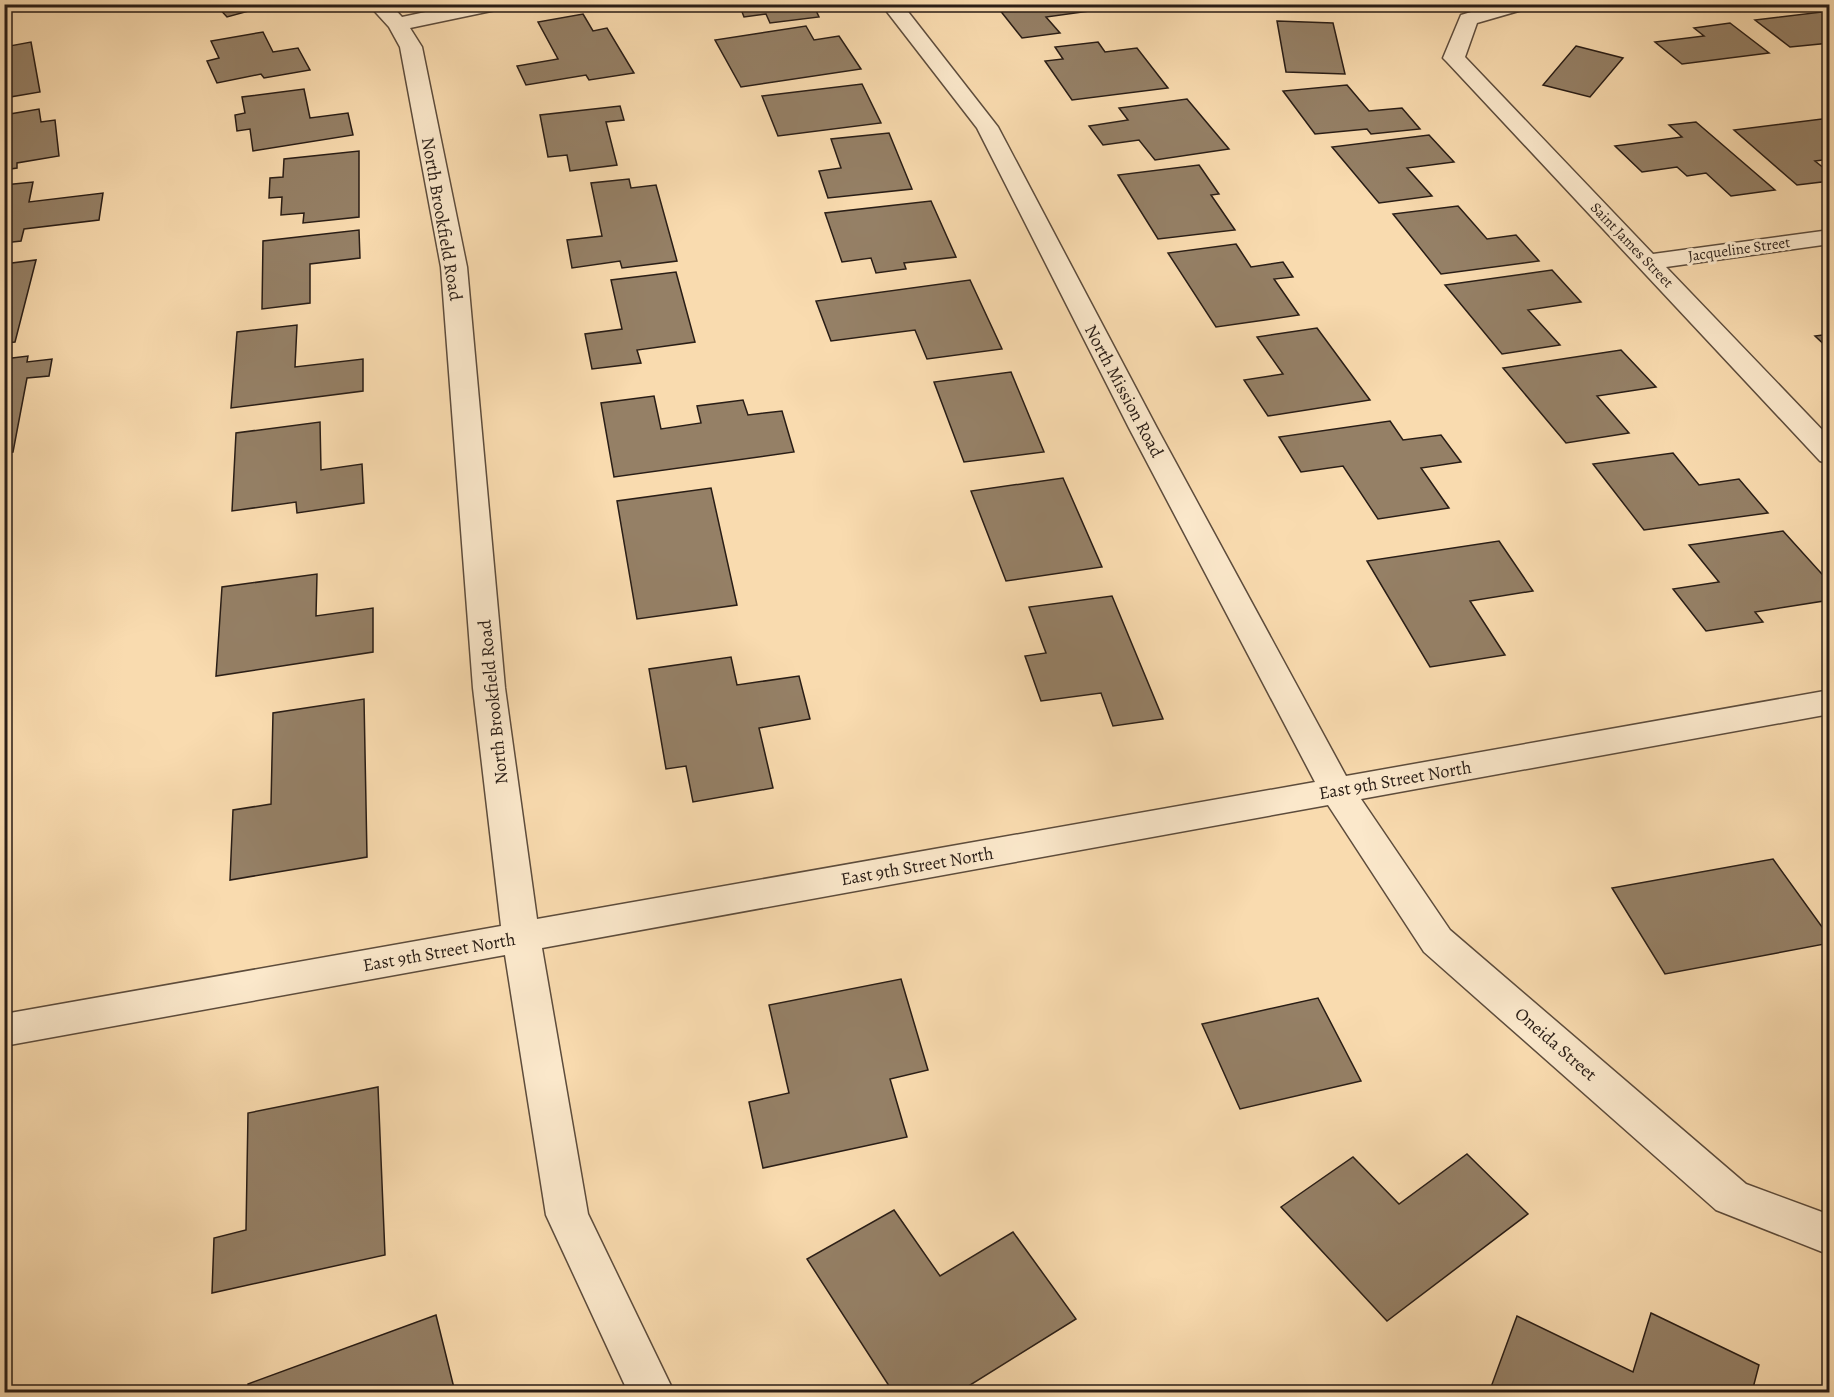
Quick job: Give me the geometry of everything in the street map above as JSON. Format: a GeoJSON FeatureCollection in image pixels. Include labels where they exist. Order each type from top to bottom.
{"type":"FeatureCollection","features":[{"type":"Feature","properties":{"kind":"street"},"geometry":{"type":"LineString","coordinates":[[387,14],[496,4]]}},
{"type":"Feature","properties":{"kind":"street","name":"North Mission Road"},"geometry":{"type":"LineString","coordinates":[[891,4],[987,127],[1143,428],[1337,791]]}},
{"type":"Feature","properties":{"kind":"street","name":"Saint James Street"},"geometry":{"type":"LineString","coordinates":[[1522,4],[1467,19],[1454,58],[1830,455]]}},
{"type":"Feature","properties":{"kind":"street","name":"North Brookfield Road"},"geometry":{"type":"LineString","coordinates":[[387,14],[411,47],[454,267],[489,688],[521,937],[567,1215],[651,1392]]}},
{"type":"Feature","properties":{"kind":"street","name":"Jacqueline Street"},"geometry":{"type":"LineString","coordinates":[[1648,262],[1830,237]]}},
{"type":"Feature","properties":{"kind":"street","name":"East 9th Street North"},"geometry":{"type":"LineString","coordinates":[[4,1030],[1830,702]]}},
{"type":"Feature","properties":{"kind":"street","name":"Oneida Street"},"geometry":{"type":"LineString","coordinates":[[1337,791],[1437,941],[1731,1197],[1830,1235]]}},
{"type":"Feature","properties":{"kind":"building"},"geometry":{"type":"Polygon","coordinates":[[[215,4],[274,4],[227,17],[215,4]]]}},
{"type":"Feature","properties":{"kind":"building"},"geometry":{"type":"Polygon","coordinates":[[[739,4],[813,4],[819,17],[770,23],[766,14],[744,17],[739,4]]]}},
{"type":"Feature","properties":{"kind":"building"},"geometry":{"type":"Polygon","coordinates":[[[995,4],[1084,4],[1090,11],[1046,17],[1060,33],[1022,38],[995,4]]]}},
{"type":"Feature","properties":{"kind":"building"},"geometry":{"type":"Polygon","coordinates":[[[1830,11],[1830,43],[1790,47],[1755,20],[1830,11]]]}},
{"type":"Feature","properties":{"kind":"building"},"geometry":{"type":"Polygon","coordinates":[[[583,14],[593,31],[607,28],[634,73],[589,80],[586,75],[526,85],[517,66],[558,59],[538,22],[583,14]]]}},
{"type":"Feature","properties":{"kind":"building"},"geometry":{"type":"Polygon","coordinates":[[[1277,21],[1333,23],[1345,74],[1286,72],[1277,21]]]}},
{"type":"Feature","properties":{"kind":"building"},"geometry":{"type":"Polygon","coordinates":[[[1730,23],[1769,53],[1682,64],[1655,42],[1704,36],[1694,28],[1730,23]]]}},
{"type":"Feature","properties":{"kind":"building"},"geometry":{"type":"Polygon","coordinates":[[[806,26],[814,40],[839,36],[861,69],[741,87],[715,40],[806,26]]]}},
{"type":"Feature","properties":{"kind":"building"},"geometry":{"type":"Polygon","coordinates":[[[263,32],[273,52],[298,48],[310,70],[264,78],[261,74],[217,83],[207,61],[219,58],[211,41],[263,32]]]}},
{"type":"Feature","properties":{"kind":"building"},"geometry":{"type":"Polygon","coordinates":[[[31,42],[40,92],[4,98],[4,47],[31,42]]]}},
{"type":"Feature","properties":{"kind":"building"},"geometry":{"type":"Polygon","coordinates":[[[1098,42],[1105,52],[1137,48],[1168,88],[1072,100],[1045,61],[1063,59],[1055,47],[1098,42]]]}},
{"type":"Feature","properties":{"kind":"building"},"geometry":{"type":"Polygon","coordinates":[[[1576,46],[1623,58],[1590,97],[1543,85],[1576,46]]]}},
{"type":"Feature","properties":{"kind":"building"},"geometry":{"type":"Polygon","coordinates":[[[862,84],[881,123],[778,136],[762,96],[862,84]]]}},
{"type":"Feature","properties":{"kind":"building"},"geometry":{"type":"Polygon","coordinates":[[[1347,85],[1369,111],[1402,108],[1420,129],[1371,134],[1367,129],[1315,134],[1283,91],[1347,85]]]}},
{"type":"Feature","properties":{"kind":"building"},"geometry":{"type":"Polygon","coordinates":[[[304,89],[310,118],[348,113],[353,135],[253,151],[250,129],[237,131],[235,115],[245,113],[242,97],[304,89]]]}},
{"type":"Feature","properties":{"kind":"building"},"geometry":{"type":"Polygon","coordinates":[[[1187,99],[1229,149],[1155,160],[1139,140],[1103,145],[1089,126],[1128,120],[1119,108],[1187,99]]]}},
{"type":"Feature","properties":{"kind":"building"},"geometry":{"type":"Polygon","coordinates":[[[620,106],[624,120],[606,122],[617,165],[570,171],[567,155],[548,157],[540,115],[620,106]]]}},
{"type":"Feature","properties":{"kind":"building"},"geometry":{"type":"Polygon","coordinates":[[[39,109],[41,122],[55,120],[59,156],[17,163],[17,168],[4,170],[4,115],[39,109]]]}},
{"type":"Feature","properties":{"kind":"building"},"geometry":{"type":"Polygon","coordinates":[[[1822,119],[1830,125],[1830,159],[1815,161],[1830,173],[1830,181],[1797,185],[1734,130],[1822,119]]]}},
{"type":"Feature","properties":{"kind":"building"},"geometry":{"type":"Polygon","coordinates":[[[1696,122],[1775,190],[1731,196],[1706,173],[1687,176],[1677,167],[1642,172],[1615,146],[1682,137],[1669,125],[1696,122]]]}},
{"type":"Feature","properties":{"kind":"building"},"geometry":{"type":"Polygon","coordinates":[[[889,133],[912,189],[828,198],[819,171],[841,168],[831,139],[889,133]]]}},
{"type":"Feature","properties":{"kind":"building"},"geometry":{"type":"Polygon","coordinates":[[[1429,135],[1454,162],[1407,168],[1432,196],[1379,203],[1332,147],[1429,135]]]}},
{"type":"Feature","properties":{"kind":"building"},"geometry":{"type":"Polygon","coordinates":[[[359,151],[359,217],[303,223],[304,213],[281,215],[282,197],[269,198],[270,178],[283,177],[284,159],[359,151]]]}},
{"type":"Feature","properties":{"kind":"building"},"geometry":{"type":"Polygon","coordinates":[[[1199,165],[1219,194],[1211,195],[1235,230],[1158,239],[1118,175],[1199,165]]]}},
{"type":"Feature","properties":{"kind":"building"},"geometry":{"type":"Polygon","coordinates":[[[629,179],[631,188],[656,185],[677,261],[622,268],[620,261],[572,268],[567,240],[602,236],[591,183],[629,179]]]}},
{"type":"Feature","properties":{"kind":"building"},"geometry":{"type":"Polygon","coordinates":[[[33,182],[29,202],[103,193],[99,220],[24,229],[21,241],[4,243],[4,185],[33,182]]]}},
{"type":"Feature","properties":{"kind":"building"},"geometry":{"type":"Polygon","coordinates":[[[931,201],[956,257],[904,263],[906,269],[876,273],[871,258],[842,262],[825,213],[931,201]]]}},
{"type":"Feature","properties":{"kind":"building"},"geometry":{"type":"Polygon","coordinates":[[[1458,206],[1487,239],[1516,235],[1539,261],[1441,274],[1393,214],[1458,206]]]}},
{"type":"Feature","properties":{"kind":"building"},"geometry":{"type":"Polygon","coordinates":[[[359,230],[360,258],[310,264],[310,303],[262,309],[263,241],[359,230]]]}},
{"type":"Feature","properties":{"kind":"building"},"geometry":{"type":"Polygon","coordinates":[[[1236,244],[1251,267],[1283,262],[1293,277],[1274,279],[1299,315],[1216,327],[1168,253],[1236,244]]]}},
{"type":"Feature","properties":{"kind":"building"},"geometry":{"type":"Polygon","coordinates":[[[36,260],[15,342],[4,343],[4,264],[36,260]]]}},
{"type":"Feature","properties":{"kind":"building"},"geometry":{"type":"Polygon","coordinates":[[[1552,270],[1581,302],[1528,310],[1560,345],[1502,354],[1445,285],[1552,270]]]}},
{"type":"Feature","properties":{"kind":"building"},"geometry":{"type":"Polygon","coordinates":[[[676,272],[695,342],[637,350],[641,363],[592,369],[585,334],[622,329],[611,280],[676,272]]]}},
{"type":"Feature","properties":{"kind":"building"},"geometry":{"type":"Polygon","coordinates":[[[970,280],[1002,349],[927,359],[915,330],[831,341],[816,301],[970,280]]]}},
{"type":"Feature","properties":{"kind":"building"},"geometry":{"type":"Polygon","coordinates":[[[297,325],[295,367],[363,359],[363,391],[231,408],[237,332],[297,325]]]}},
{"type":"Feature","properties":{"kind":"building"},"geometry":{"type":"Polygon","coordinates":[[[1317,328],[1370,400],[1268,416],[1244,380],[1283,374],[1257,337],[1317,328]]]}},
{"type":"Feature","properties":{"kind":"building"},"geometry":{"type":"Polygon","coordinates":[[[1830,334],[1830,350],[1815,336],[1830,334]]]}},
{"type":"Feature","properties":{"kind":"building"},"geometry":{"type":"Polygon","coordinates":[[[1621,350],[1656,387],[1597,396],[1629,433],[1566,443],[1503,368],[1621,350]]]}},
{"type":"Feature","properties":{"kind":"building"},"geometry":{"type":"Polygon","coordinates":[[[28,356],[27,362],[52,359],[49,376],[27,378],[13,452],[4,453],[4,359],[28,356]]]}},
{"type":"Feature","properties":{"kind":"building"},"geometry":{"type":"Polygon","coordinates":[[[1011,372],[1044,452],[964,462],[934,382],[1011,372]]]}},
{"type":"Feature","properties":{"kind":"building"},"geometry":{"type":"Polygon","coordinates":[[[654,396],[661,429],[701,423],[697,406],[743,400],[748,415],[782,411],[794,452],[614,477],[601,403],[654,396]]]}},
{"type":"Feature","properties":{"kind":"building"},"geometry":{"type":"Polygon","coordinates":[[[1390,421],[1403,440],[1441,435],[1461,462],[1421,468],[1449,508],[1378,519],[1343,466],[1301,472],[1279,437],[1390,421]]]}},
{"type":"Feature","properties":{"kind":"building"},"geometry":{"type":"Polygon","coordinates":[[[320,422],[321,470],[362,464],[364,503],[297,513],[296,502],[232,511],[236,433],[320,422]]]}},
{"type":"Feature","properties":{"kind":"building"},"geometry":{"type":"Polygon","coordinates":[[[1673,453],[1699,485],[1739,479],[1768,513],[1644,530],[1593,464],[1673,453]]]}},
{"type":"Feature","properties":{"kind":"building"},"geometry":{"type":"Polygon","coordinates":[[[1063,478],[1102,567],[1006,581],[971,491],[1063,478]]]}},
{"type":"Feature","properties":{"kind":"building"},"geometry":{"type":"Polygon","coordinates":[[[711,488],[737,605],[637,619],[617,501],[711,488]]]}},
{"type":"Feature","properties":{"kind":"building"},"geometry":{"type":"Polygon","coordinates":[[[1783,531],[1830,583],[1830,600],[1755,612],[1763,622],[1706,631],[1673,589],[1719,582],[1689,545],[1783,531]]]}},
{"type":"Feature","properties":{"kind":"building"},"geometry":{"type":"Polygon","coordinates":[[[1499,541],[1533,591],[1470,601],[1505,655],[1430,667],[1367,561],[1499,541]]]}},
{"type":"Feature","properties":{"kind":"building"},"geometry":{"type":"Polygon","coordinates":[[[317,574],[316,616],[373,608],[373,652],[216,676],[222,587],[317,574]]]}},
{"type":"Feature","properties":{"kind":"building"},"geometry":{"type":"Polygon","coordinates":[[[1112,596],[1163,719],[1113,726],[1101,693],[1041,701],[1025,656],[1046,653],[1029,607],[1112,596]]]}},
{"type":"Feature","properties":{"kind":"building"},"geometry":{"type":"Polygon","coordinates":[[[731,657],[737,685],[799,676],[810,719],[759,728],[773,788],[693,802],[686,766],[666,769],[649,669],[731,657]]]}},
{"type":"Feature","properties":{"kind":"building"},"geometry":{"type":"Polygon","coordinates":[[[364,699],[367,857],[230,880],[233,810],[271,804],[273,713],[364,699]]]}},
{"type":"Feature","properties":{"kind":"building"},"geometry":{"type":"Polygon","coordinates":[[[1773,859],[1830,938],[1830,943],[1665,974],[1612,888],[1773,859]]]}},
{"type":"Feature","properties":{"kind":"building"},"geometry":{"type":"Polygon","coordinates":[[[901,979],[928,1070],[890,1079],[907,1137],[763,1168],[749,1102],[789,1093],[769,1005],[901,979]]]}},
{"type":"Feature","properties":{"kind":"building"},"geometry":{"type":"Polygon","coordinates":[[[1318,998],[1361,1081],[1240,1109],[1202,1024],[1318,998]]]}},
{"type":"Feature","properties":{"kind":"building"},"geometry":{"type":"Polygon","coordinates":[[[378,1087],[385,1255],[212,1293],[214,1238],[246,1230],[248,1113],[378,1087]]]}},
{"type":"Feature","properties":{"kind":"building"},"geometry":{"type":"Polygon","coordinates":[[[1467,1154],[1528,1214],[1387,1321],[1281,1207],[1353,1157],[1399,1204],[1467,1154]]]}},
{"type":"Feature","properties":{"kind":"building"},"geometry":{"type":"Polygon","coordinates":[[[894,1210],[940,1276],[1013,1232],[1076,1319],[959,1392],[893,1392],[807,1259],[894,1210]]]}},
{"type":"Feature","properties":{"kind":"building"},"geometry":{"type":"Polygon","coordinates":[[[1651,1313],[1759,1365],[1752,1392],[1502,1392],[1491,1387],[1517,1316],[1633,1372],[1651,1313]]]}},
{"type":"Feature","properties":{"kind":"building"},"geometry":{"type":"Polygon","coordinates":[[[436,1315],[455,1392],[249,1392],[248,1384],[436,1315]]]}}]}
